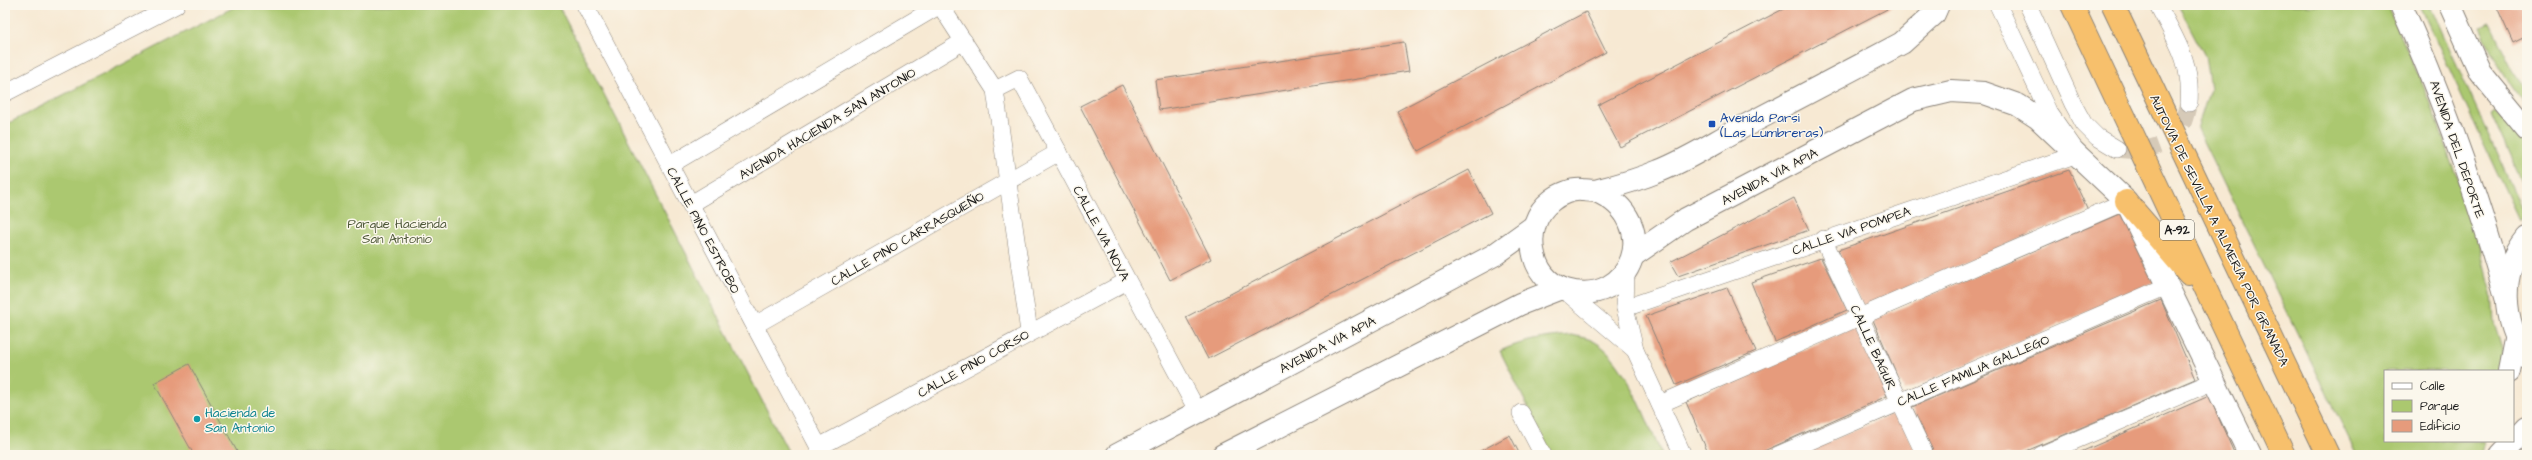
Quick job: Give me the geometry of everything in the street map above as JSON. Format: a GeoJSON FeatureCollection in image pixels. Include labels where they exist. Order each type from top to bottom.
{"type":"FeatureCollection","features":[{"type":"Feature","properties":{"kind":"highway","name":"A-92"},"geometry":{"type":"LineString","coordinates":[[2072,5],[2206,294],[2284,455]]}},
{"type":"Feature","properties":{"kind":"highway","name":"AUTOVÍA DE SEVILLA A ALMERÍA POR GRANADA"},"geometry":{"type":"LineString","coordinates":[[2113,5],[2328,455]]}},
{"type":"Feature","properties":{"kind":"highway"},"geometry":{"type":"LineString","coordinates":[[2126,201],[2206,294]]}},
{"type":"Feature","properties":{"kind":"highway"},"geometry":{"type":"LineString","coordinates":[[2262,317],[2342,455]]}},
{"type":"Feature","properties":{"kind":"street"},"geometry":{"type":"LineString","coordinates":[[5,93],[176,5]]}},
{"type":"Feature","properties":{"kind":"street","name":"CALLE PINO ESTROBO"},"geometry":{"type":"LineString","coordinates":[[585,5],[821,451]]}},
{"type":"Feature","properties":{"kind":"street"},"geometry":{"type":"LineString","coordinates":[[670,165],[940,5],[995,90],[1030,332]]}},
{"type":"Feature","properties":{"kind":"street"},"geometry":{"type":"LineString","coordinates":[[1596,191],[1661,170],[1902,43],[1934,14],[1938,5]]}},
{"type":"Feature","properties":{"kind":"street"},"geometry":{"type":"LineString","coordinates":[[1998,5],[2027,71],[2048,111],[2078,154]]}},
{"type":"Feature","properties":{"kind":"street"},"geometry":{"type":"LineString","coordinates":[[2028,5],[2073,104],[2084,124],[2097,137],[2117,148]]}},
{"type":"Feature","properties":{"kind":"street"},"geometry":{"type":"LineString","coordinates":[[2158,5],[2187,63],[2190,85],[2189,103]]}},
{"type":"Feature","properties":{"kind":"street","name":"AVENIDA DEL DEPORTE"},"geometry":{"type":"LineString","coordinates":[[2401,5],[2436,84],[2494,253],[2506,297],[2510,326],[2521,349]]}},
{"type":"Feature","properties":{"kind":"street"},"geometry":{"type":"LineString","coordinates":[[2450,5],[2480,72],[2527,129]]}},
{"type":"Feature","properties":{"kind":"street","name":"AVENIDA HACIENDA SAN ANTONIO"},"geometry":{"type":"LineString","coordinates":[[691,204],[964,41]]}},
{"type":"Feature","properties":{"kind":"street","name":"CALLE VIA NOVA"},"geometry":{"type":"LineString","coordinates":[[995,90],[1019,78],[1198,412]]}},
{"type":"Feature","properties":{"kind":"street","name":"AVENIDA VÍA APIA"},"geometry":{"type":"LineString","coordinates":[[1630,263],[1686,219],[1913,100],[1951,91],[1984,93],[2018,105],[2038,118],[2078,154],[2126,201],[2250,455]]}},
{"type":"Feature","properties":{"kind":"street","name":"CALLE PINO CARRASQUEÑO"},"geometry":{"type":"LineString","coordinates":[[755,325],[1059,152]]}},
{"type":"Feature","properties":{"kind":"street","name":"CALLE VIA POMPEA"},"geometry":{"type":"LineString","coordinates":[[1625,308],[1823,239],[2078,154]]}},
{"type":"Feature","properties":{"kind":"street"},"geometry":{"type":"LineString","coordinates":[[1635,350],[1562,289],[1551,282],[1541,271],[1534,257],[1531,242],[1533,227],[1540,212],[1558,197],[1580,190],[1596,191],[1611,198],[1626,213],[1632,223],[1635,239],[1630,263],[1625,308],[1635,350],[1683,455]]}},
{"type":"Feature","properties":{"kind":"street"},"geometry":{"type":"LineString","coordinates":[[1660,404],[2126,201]]}},
{"type":"Feature","properties":{"kind":"street","name":"AVENIDA VÍA APIA"},"geometry":{"type":"LineString","coordinates":[[1117,455],[1494,255],[1533,227]]}},
{"type":"Feature","properties":{"kind":"street","name":"AVENIDA DEL DEPORTE"},"geometry":{"type":"LineString","coordinates":[[2506,297],[2510,270],[2520,246],[2527,238]]}},
{"type":"Feature","properties":{"kind":"street","name":"CALLE BAGUR"},"geometry":{"type":"LineString","coordinates":[[1823,239],[1925,455]]}},
{"type":"Feature","properties":{"kind":"street"},"geometry":{"type":"LineString","coordinates":[[1223,455],[1520,304],[1562,289],[1581,293],[1598,291],[1614,284],[1630,263]]}},
{"type":"Feature","properties":{"kind":"street","name":"CALLE PINO CORSO"},"geometry":{"type":"LineString","coordinates":[[821,451],[1030,332],[1127,281]]}},
{"type":"Feature","properties":{"kind":"street","name":"CALLE FAMILIA GALLEGO"},"geometry":{"type":"LineString","coordinates":[[1778,455],[2168,286]]}},
{"type":"Feature","properties":{"kind":"street"},"geometry":{"type":"LineString","coordinates":[[2510,370],[2521,349]]}},
{"type":"Feature","properties":{"kind":"street"},"geometry":{"type":"LineString","coordinates":[[2041,455],[2214,382]]}},
{"type":"Feature","properties":{"kind":"street"},"geometry":{"type":"LineString","coordinates":[[1521,413],[1543,455]]}},
{"type":"Feature","properties":{"kind":"street"},"geometry":{"type":"LineString","coordinates":[[2514,441],[2527,427]]}},
{"type":"Feature","properties":{"kind":"street"},"geometry":{"type":"LineString","coordinates":[[2497,455],[2499,442]]}},
{"type":"Feature","properties":{"kind":"street"},"geometry":{"type":"LineString","coordinates":[[2501,455],[2513,442]]}},
{"type":"Feature","properties":{"kind":"green space","name":"Parque Hacienda San Antonio"},"geometry":{"type":"Polygon","coordinates":[[[238,5],[558,5],[790,455],[5,455],[5,125],[238,5]]]}},
{"type":"Feature","properties":{"kind":"green space"},"geometry":{"type":"Polygon","coordinates":[[[2178,5],[2387,5],[2430,101],[2475,226],[2492,293],[2494,322],[2502,348],[2502,370],[2384,370],[2384,442],[2485,442],[2481,455],[2357,455],[2197,129],[2210,89],[2205,56],[2178,5]]]}},
{"type":"Feature","properties":{"kind":"green space"},"geometry":{"type":"Polygon","coordinates":[[[2420,5],[2430,5],[2524,214],[2519,220],[2420,5]]]}},
{"type":"Feature","properties":{"kind":"green space"},"geometry":{"type":"Polygon","coordinates":[[[2490,23],[2513,70],[2527,91],[2527,106],[2506,78],[2480,27],[2490,23]]]}},
{"type":"Feature","properties":{"kind":"green space"},"geometry":{"type":"Polygon","coordinates":[[[2495,111],[2527,145],[2527,193],[2491,114],[2495,111]]]}},
{"type":"Feature","properties":{"kind":"green space"},"geometry":{"type":"Polygon","coordinates":[[[1572,335],[1595,342],[1606,350],[1616,362],[1634,393],[1662,455],[1552,455],[1500,351],[1518,344],[1535,340],[1572,335]]]}},
{"type":"Feature","properties":{"kind":"building"},"geometry":{"type":"Polygon","coordinates":[[[1791,5],[1895,5],[1620,147],[1598,105],[1791,5]]]}},
{"type":"Feature","properties":{"kind":"building"},"geometry":{"type":"Polygon","coordinates":[[[2496,5],[2527,5],[2527,36],[2513,43],[2496,5]]]}},
{"type":"Feature","properties":{"kind":"building"},"geometry":{"type":"Polygon","coordinates":[[[1586,12],[1606,52],[1418,151],[1397,111],[1586,12]]]}},
{"type":"Feature","properties":{"kind":"building"},"geometry":{"type":"Polygon","coordinates":[[[1404,42],[1409,71],[1159,110],[1155,80],[1404,42]]]}},
{"type":"Feature","properties":{"kind":"building"},"geometry":{"type":"Polygon","coordinates":[[[1122,85],[1211,259],[1170,280],[1080,106],[1122,85]]]}},
{"type":"Feature","properties":{"kind":"building"},"geometry":{"type":"Polygon","coordinates":[[[1469,170],[1491,213],[1208,359],[1186,317],[1469,170]]]}},
{"type":"Feature","properties":{"kind":"building"},"geometry":{"type":"Polygon","coordinates":[[[2069,170],[2088,210],[1862,307],[1838,250],[2069,170]]]}},
{"type":"Feature","properties":{"kind":"building"},"geometry":{"type":"Polygon","coordinates":[[[1794,198],[1809,230],[1678,276],[1670,262],[1794,198]]]}},
{"type":"Feature","properties":{"kind":"building"},"geometry":{"type":"Polygon","coordinates":[[[2124,212],[2155,283],[1904,391],[1873,320],[2124,212]]]}},
{"type":"Feature","properties":{"kind":"building"},"geometry":{"type":"Polygon","coordinates":[[[1821,258],[1847,310],[1775,342],[1751,282],[1821,258]]]}},
{"type":"Feature","properties":{"kind":"building"},"geometry":{"type":"Polygon","coordinates":[[[1727,288],[1756,351],[1676,385],[1646,316],[1727,288]]]}},
{"type":"Feature","properties":{"kind":"building"},"geometry":{"type":"Polygon","coordinates":[[[2161,300],[2195,379],[2017,455],[1935,455],[1912,407],[2161,300]]]}},
{"type":"Feature","properties":{"kind":"building"},"geometry":{"type":"Polygon","coordinates":[[[1857,326],[1887,396],[1755,455],[1709,455],[1686,402],[1857,326]]]}},
{"type":"Feature","properties":{"kind":"building","name":"Hacienda de San Antonio"},"geometry":{"type":"Polygon","coordinates":[[[189,364],[239,455],[194,455],[154,383],[189,364]]]}},
{"type":"Feature","properties":{"kind":"building"},"geometry":{"type":"Polygon","coordinates":[[[2209,396],[2235,455],[2074,455],[2209,396]]]}},
{"type":"Feature","properties":{"kind":"building"},"geometry":{"type":"Polygon","coordinates":[[[1899,412],[1917,455],[1796,455],[1899,412]]]}},
{"type":"Feature","properties":{"kind":"building"},"geometry":{"type":"Polygon","coordinates":[[[1510,435],[1520,455],[1473,455],[1510,435]]]}},
{"type":"Feature","properties":{"kind":"tunnel"},"geometry":{"type":"LineString","coordinates":[[2117,149],[2144,149],[2169,140],[2181,127],[2189,103]]}},
{"type":"Feature","properties":{"kind":"place","name":"Avenida Parsi (Las Lumbreras)"},"geometry":{"type":"Point","coordinates":[1712,124]}},
{"type":"Feature","properties":{"kind":"place","name":"Hacienda de San Antonio"},"geometry":{"type":"Point","coordinates":[197,419]}}]}
